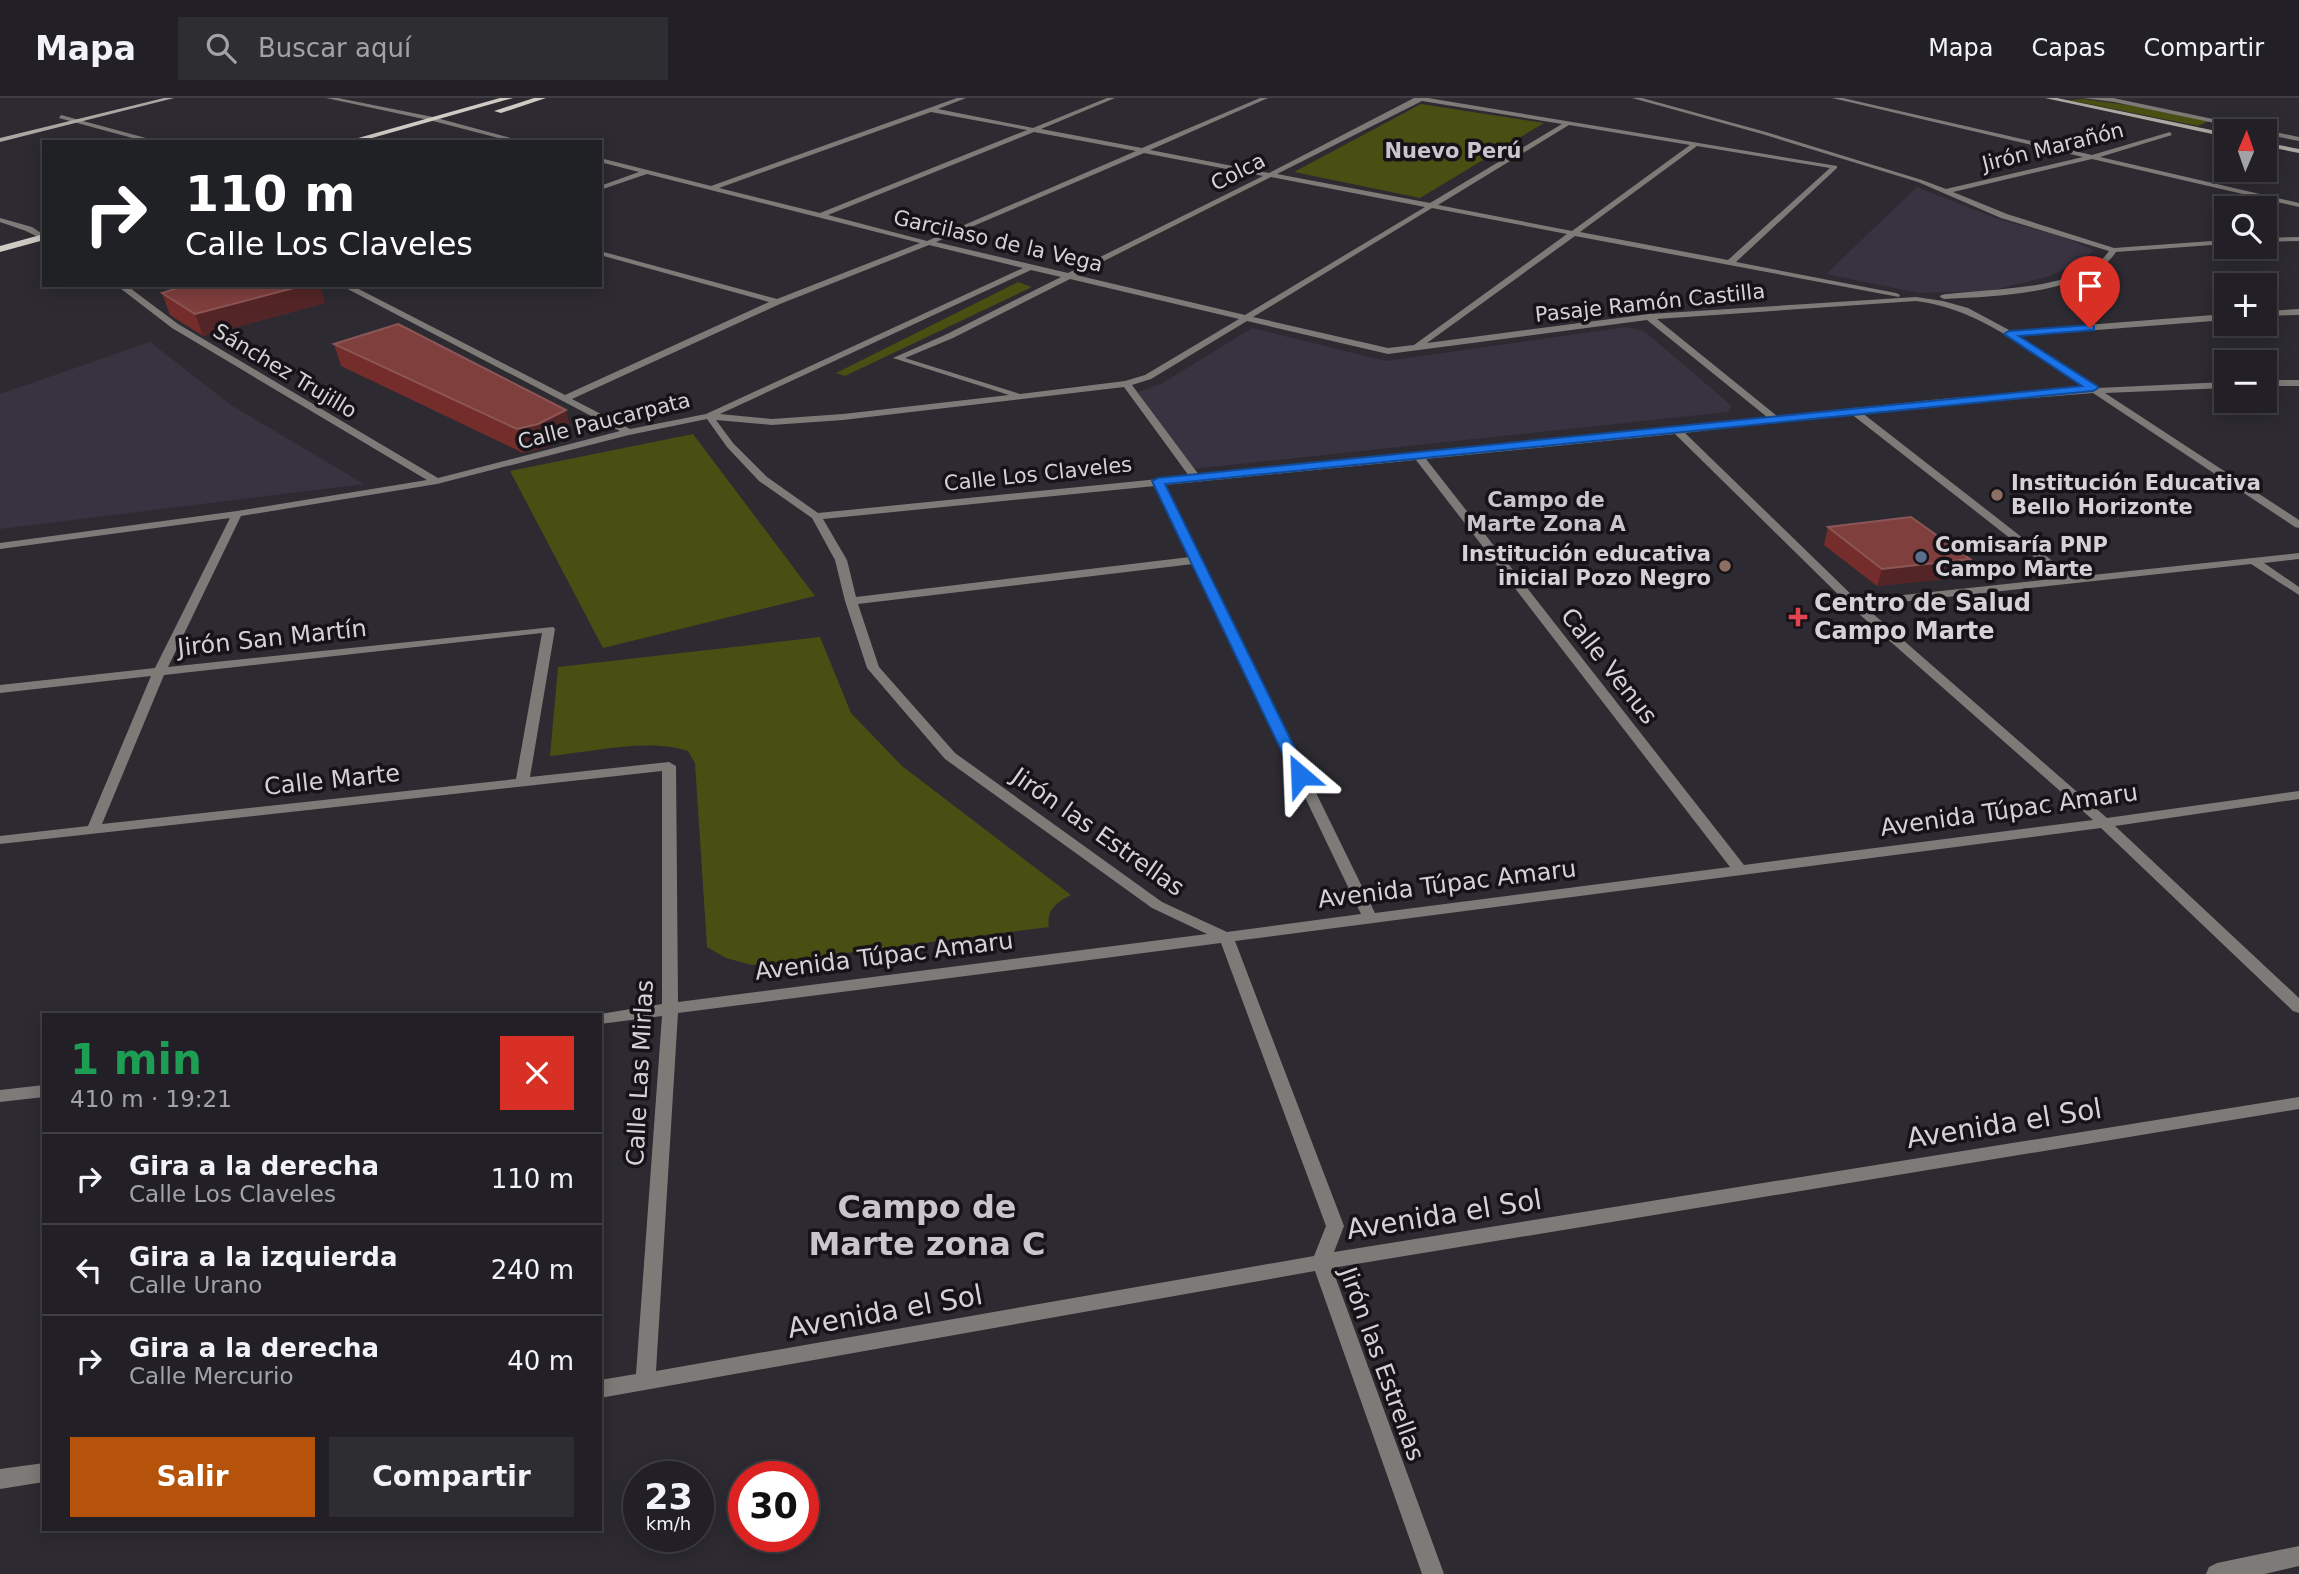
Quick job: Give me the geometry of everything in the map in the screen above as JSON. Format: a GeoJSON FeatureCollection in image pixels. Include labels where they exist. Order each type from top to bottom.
{"type":"FeatureCollection","features":[{"type":"Feature","properties":{"kind":"main road"},"geometry":{"type":"LineString","coordinates":[[355,140],[509,98]]}},
{"type":"Feature","properties":{"kind":"main road"},"geometry":{"type":"LineString","coordinates":[[480,116],[542,98]]}},
{"type":"Feature","properties":{"kind":"main road"},"geometry":{"type":"LineString","coordinates":[[429,131],[468,120]]}},
{"type":"Feature","properties":{"kind":"main road"},"geometry":{"type":"LineString","coordinates":[[0,237],[42,226]]}},
{"type":"Feature","properties":{"kind":"main road"},"geometry":{"type":"LineString","coordinates":[[0,249],[42,237]]}},
{"type":"Feature","properties":{"kind":"street"},"geometry":{"type":"LineString","coordinates":[[0,132],[140,98]]}},
{"type":"Feature","properties":{"kind":"street"},"geometry":{"type":"LineString","coordinates":[[0,140],[171,98]]}},
{"type":"Feature","properties":{"kind":"street"},"geometry":{"type":"LineString","coordinates":[[329,98],[433,119],[515,140]]}},
{"type":"Feature","properties":{"kind":"street"},"geometry":{"type":"LineString","coordinates":[[708,189],[963,98]]}},
{"type":"Feature","properties":{"kind":"street"},"geometry":{"type":"LineString","coordinates":[[822,215],[1112,98]]}},
{"type":"Feature","properties":{"kind":"street"},"geometry":{"type":"LineString","coordinates":[[564,399],[777,302],[928,243],[1265,98]]}},
{"type":"Feature","properties":{"kind":"street"},"geometry":{"type":"LineString","coordinates":[[1420,98],[1835,167],[1731,262]]}},
{"type":"Feature","properties":{"kind":"street","name":"Colca"},"geometry":{"type":"LineString","coordinates":[[1024,396],[897,358],[950,336],[1420,98]]}},
{"type":"Feature","properties":{"kind":"street"},"geometry":{"type":"LineString","coordinates":[[1636,98],[1764,132],[1920,181],[2004,216],[2114,250],[2214,243]]}},
{"type":"Feature","properties":{"kind":"street"},"geometry":{"type":"LineString","coordinates":[[1835,98],[2299,205]]}},
{"type":"Feature","properties":{"kind":"street"},"geometry":{"type":"LineString","coordinates":[[2048,98],[2214,133]]}},
{"type":"Feature","properties":{"kind":"street"},"geometry":{"type":"LineString","coordinates":[[2086,98],[2143,105],[2151,102]]}},
{"type":"Feature","properties":{"kind":"street"},"geometry":{"type":"LineString","coordinates":[[2104,98],[2299,139]]}},
{"type":"Feature","properties":{"kind":"street"},"geometry":{"type":"LineString","coordinates":[[932,110],[1916,299],[1945,301],[1963,307],[2009,334],[2299,525]]}},
{"type":"Feature","properties":{"kind":"street"},"geometry":{"type":"LineString","coordinates":[[61,117],[147,140]]}},
{"type":"Feature","properties":{"kind":"street","name":"Calle Paucarpata"},"geometry":{"type":"LineString","coordinates":[[0,546],[237,514],[437,481],[629,432],[709,416],[772,422],[844,417],[1126,384],[1148,377],[1570,122]]}},
{"type":"Feature","properties":{"kind":"street","name":"Jirón Marañón"},"geometry":{"type":"LineString","coordinates":[[1944,192],[2092,157],[2169,134]]}},
{"type":"Feature","properties":{"kind":"street"},"geometry":{"type":"LineString","coordinates":[[1417,346],[1697,143]]}},
{"type":"Feature","properties":{"kind":"street"},"geometry":{"type":"LineString","coordinates":[[2277,147],[2299,151]]}},
{"type":"Feature","properties":{"kind":"street","name":"Garcilaso de la Vega"},"geometry":{"type":"LineString","coordinates":[[602,160],[1028,268],[1388,351]]}},
{"type":"Feature","properties":{"kind":"street"},"geometry":{"type":"LineString","coordinates":[[602,187],[649,171]]}},
{"type":"Feature","properties":{"kind":"street"},"geometry":{"type":"LineString","coordinates":[[0,220],[29,229],[42,236]]}},
{"type":"Feature","properties":{"kind":"street"},"geometry":{"type":"LineString","coordinates":[[2277,240],[2297,239]]}},
{"type":"Feature","properties":{"kind":"street"},"geometry":{"type":"LineString","coordinates":[[1916,299],[2003,294],[2050,284],[2104,264],[2114,250]]}},
{"type":"Feature","properties":{"kind":"street"},"geometry":{"type":"LineString","coordinates":[[602,254],[777,302]]}},
{"type":"Feature","properties":{"kind":"street"},"geometry":{"type":"LineString","coordinates":[[709,416],[1028,268]]}},
{"type":"Feature","properties":{"kind":"street","name":"Sánchez Trujillo"},"geometry":{"type":"LineString","coordinates":[[126,287],[175,326],[437,481]]}},
{"type":"Feature","properties":{"kind":"street"},"geometry":{"type":"LineString","coordinates":[[348,287],[629,432]]}},
{"type":"Feature","properties":{"kind":"street","name":"Pasaje Ramón Castilla"},"geometry":{"type":"LineString","coordinates":[[1388,351],[1649,317],[1916,299]]}},
{"type":"Feature","properties":{"kind":"street"},"geometry":{"type":"LineString","coordinates":[[2277,313],[2299,312]]}},
{"type":"Feature","properties":{"kind":"street"},"geometry":{"type":"LineString","coordinates":[[1649,317],[1774,418]]}},
{"type":"Feature","properties":{"kind":"street"},"geometry":{"type":"LineString","coordinates":[[2009,334],[2214,318]]}},
{"type":"Feature","properties":{"kind":"street"},"geometry":{"type":"LineString","coordinates":[[2277,383],[2299,383]]}},
{"type":"Feature","properties":{"kind":"street"},"geometry":{"type":"LineString","coordinates":[[1126,384],[1195,477]]}},
{"type":"Feature","properties":{"kind":"street","name":"Calle Los Claveles"},"geometry":{"type":"LineString","coordinates":[[816,516],[2093,388],[2214,385]]}},
{"type":"Feature","properties":{"kind":"street"},"geometry":{"type":"LineString","coordinates":[[1853,411],[2071,581]]}},
{"type":"Feature","properties":{"kind":"street","name":"Jirón las Estrellas"},"geometry":{"type":"LineString","coordinates":[[709,416],[730,445],[763,479],[816,516],[841,560],[873,668],[950,756],[1157,905],[1226,937],[1335,1226],[1321,1262],[1433,1574]]}},
{"type":"Feature","properties":{"kind":"street"},"geometry":{"type":"LineString","coordinates":[[1677,431],[1854,604],[2104,823],[2299,1007]]}},
{"type":"Feature","properties":{"kind":"street","name":"Calle Venus"},"geometry":{"type":"LineString","coordinates":[[1418,455],[1740,870]]}},
{"type":"Feature","properties":{"kind":"street"},"geometry":{"type":"LineString","coordinates":[[1158,481],[1370,918]]}},
{"type":"Feature","properties":{"kind":"street"},"geometry":{"type":"LineString","coordinates":[[93,830],[159,672],[237,514]]}},
{"type":"Feature","properties":{"kind":"street"},"geometry":{"type":"LineString","coordinates":[[1854,604],[2299,556]]}},
{"type":"Feature","properties":{"kind":"street"},"geometry":{"type":"LineString","coordinates":[[851,601],[1196,560]]}},
{"type":"Feature","properties":{"kind":"street"},"geometry":{"type":"LineString","coordinates":[[2252,560],[2299,593]]}},
{"type":"Feature","properties":{"kind":"street","name":"Jirón San Martín"},"geometry":{"type":"LineString","coordinates":[[0,689],[549,629],[522,782]]}},
{"type":"Feature","properties":{"kind":"street","name":"Calle Marte"},"geometry":{"type":"LineString","coordinates":[[0,840],[669,766]]}},
{"type":"Feature","properties":{"kind":"street","name":"Calle Las Mirlas"},"geometry":{"type":"LineString","coordinates":[[645,1382],[670,1009],[669,766]]}},
{"type":"Feature","properties":{"kind":"street","name":"Avenida Túpac Amaru"},"geometry":{"type":"LineString","coordinates":[[602,1018],[2104,823],[2299,795]]}},
{"type":"Feature","properties":{"kind":"street"},"geometry":{"type":"LineString","coordinates":[[0,1096],[42,1091]]}},
{"type":"Feature","properties":{"kind":"street","name":"Avenida el Sol"},"geometry":{"type":"LineString","coordinates":[[602,1389],[1321,1262],[2299,1103]]}},
{"type":"Feature","properties":{"kind":"street"},"geometry":{"type":"LineString","coordinates":[[0,1479],[42,1472]]}},
{"type":"Feature","properties":{"kind":"street"},"geometry":{"type":"LineString","coordinates":[[2217,1574],[2299,1556]]}},
{"type":"Feature","properties":{"kind":"shaded area"},"geometry":{"type":"Polygon","coordinates":[[[1917,187],[1998,219],[2063,237],[2094,250],[2079,263],[2047,277],[1989,291],[1919,293],[1826,274],[1917,187]]]}},
{"type":"Feature","properties":{"kind":"shaded area"},"geometry":{"type":"Polygon","coordinates":[[[1627,327],[1644,331],[1732,406],[1727,412],[1192,469],[1138,392],[1161,384],[1252,328],[1386,361],[1627,327]]]}},
{"type":"Feature","properties":{"kind":"shaded area"},"geometry":{"type":"Polygon","coordinates":[[[150,342],[231,405],[364,484],[0,529],[0,394],[150,342]]]}},
{"type":"Feature","properties":{"kind":"green space"},"geometry":{"type":"Polygon","coordinates":[[[2083,99],[2209,121],[2198,126],[2069,100],[2083,99]]]}},
{"type":"Feature","properties":{"kind":"green space"},"geometry":{"type":"Polygon","coordinates":[[[1421,104],[1544,123],[1420,198],[1294,172],[1421,104]]]}},
{"type":"Feature","properties":{"kind":"green space"},"geometry":{"type":"Polygon","coordinates":[[[1018,282],[1032,287],[845,376],[836,373],[1018,282]]]}},
{"type":"Feature","properties":{"kind":"green space"},"geometry":{"type":"Polygon","coordinates":[[[693,434],[815,596],[603,648],[510,471],[693,434]]]}},
{"type":"Feature","properties":{"kind":"green space"},"geometry":{"type":"Polygon","coordinates":[[[820,637],[851,713],[902,766],[1071,895],[1051,911],[1049,927],[752,965],[726,958],[707,947],[695,763],[688,751],[673,747],[638,746],[550,756],[558,667],[820,637]]]}},
{"type":"Feature","properties":{"kind":"building"},"geometry":{"type":"Polygon","coordinates":[[[181,287],[297,287],[195,314],[162,293],[181,287]]]}},
{"type":"Feature","properties":{"kind":"building"},"geometry":{"type":"Polygon","coordinates":[[[398,324],[566,410],[538,424],[517,429],[334,344],[398,324]]]}},
{"type":"Feature","properties":{"kind":"building"},"geometry":{"type":"Polygon","coordinates":[[[1911,517],[1970,559],[1882,569],[1828,527],[1911,517]]]}},
{"type":"Feature","properties":{"kind":"place","name":"Institución Educativa Bello Horizonte"},"geometry":{"type":"Point","coordinates":[1997,495]}},
{"type":"Feature","properties":{"kind":"place","name":"Comisaría PNP Campo Marte"},"geometry":{"type":"Point","coordinates":[1921,557]}},
{"type":"Feature","properties":{"kind":"place","name":"Institución educativa inicial Pozo Negro"},"geometry":{"type":"Point","coordinates":[1725,566]}},
{"type":"Feature","properties":{"kind":"place","name":"Centro de Salud Campo Marte"},"geometry":{"type":"Point","coordinates":[1798,617]}},
{"type":"Feature","properties":{"kind":"district","name":"Nuevo Perú"},"geometry":{"type":"Point","coordinates":[1453,151]}},
{"type":"Feature","properties":{"kind":"district","name":"Campo de Marte Zona A"},"geometry":{"type":"Point","coordinates":[1546,512]}},
{"type":"Feature","properties":{"kind":"district","name":"Campo de Marte zona C"},"geometry":{"type":"Point","coordinates":[927,1226]}},
{"type":"Feature","properties":{"kind":"route"},"geometry":{"type":"LineString","coordinates":[[1300,775],[1158,481],[2093,388],[2009,334],[2090,328]]}}]}
